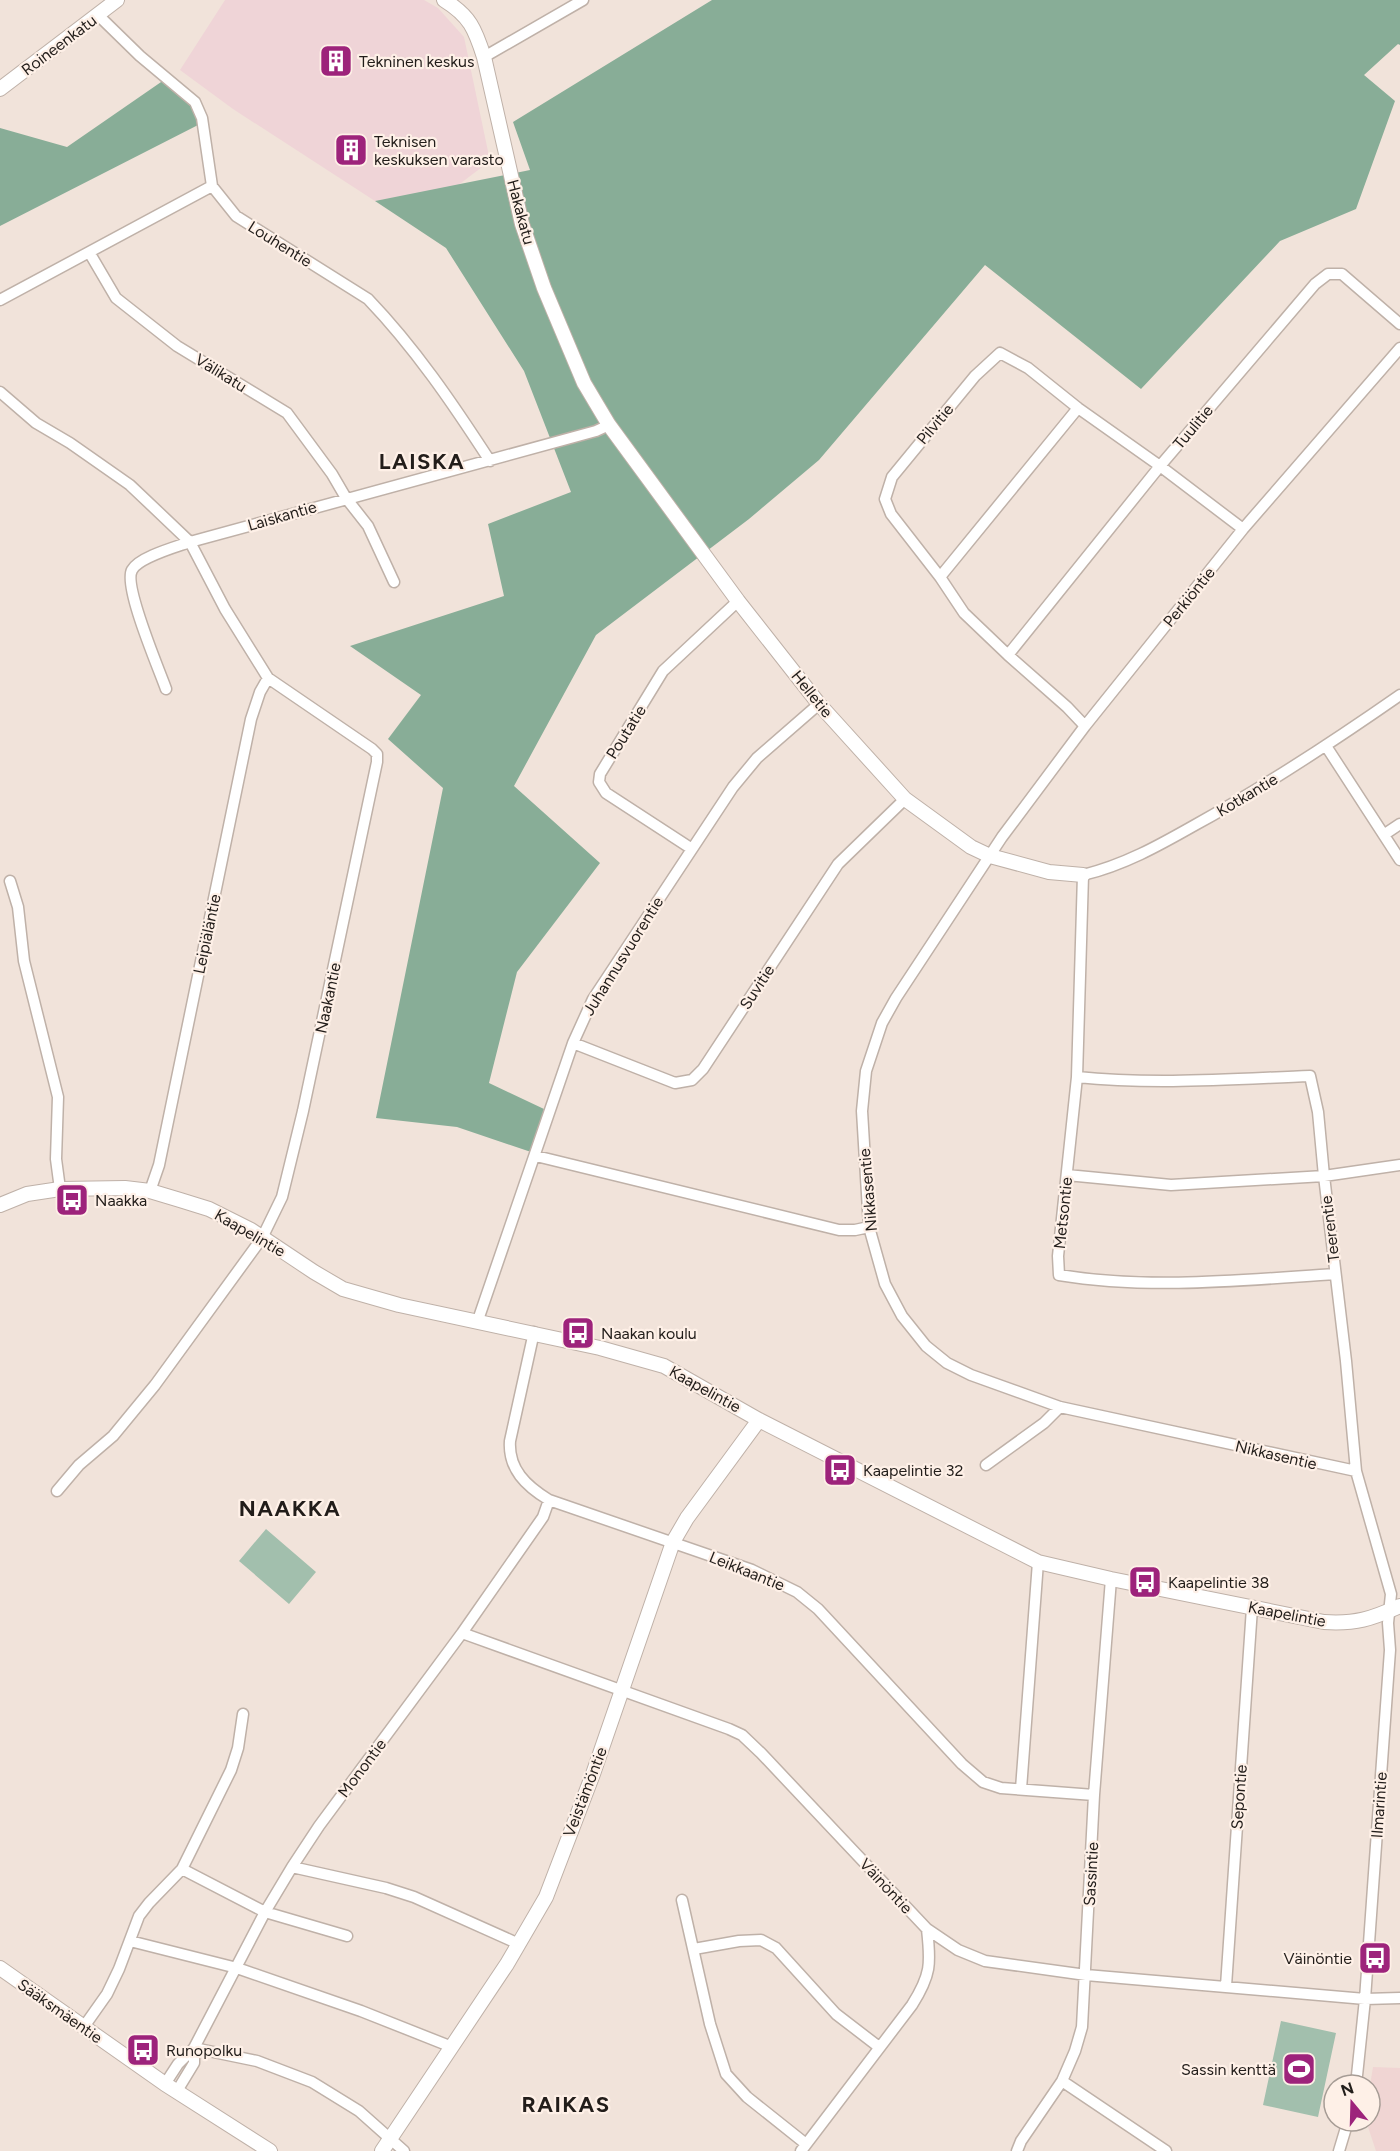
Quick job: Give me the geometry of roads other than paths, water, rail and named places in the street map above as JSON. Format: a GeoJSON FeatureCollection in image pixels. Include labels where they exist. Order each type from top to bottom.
{"type":"FeatureCollection","features":[{"type":"Feature","properties":{"kind":"street","name":"Roineenkatu"},"geometry":{"type":"LineString","coordinates":[[0,89],[117,0]]}},
{"type":"Feature","properties":{"kind":"street","name":"Hakakatu"},"geometry":{"type":"LineString","coordinates":[[444,0],[472,24],[484,57],[522,224],[532,254],[544,288],[585,383],[609,425]]}},
{"type":"Feature","properties":{"kind":"street"},"geometry":{"type":"LineString","coordinates":[[484,57],[583,0]]}},
{"type":"Feature","properties":{"kind":"street"},"geometry":{"type":"LineString","coordinates":[[0,300],[212,186],[202,118],[195,102],[140,56],[98,15]]}},
{"type":"Feature","properties":{"kind":"street","name":"Louhentie"},"geometry":{"type":"LineString","coordinates":[[212,186],[236,216],[368,299],[386,318],[455,407],[490,461]]}},
{"type":"Feature","properties":{"kind":"street","name":"Välikatu"},"geometry":{"type":"LineString","coordinates":[[89,252],[116,298],[177,346],[286,413],[368,526],[394,582]]}},
{"type":"Feature","properties":{"kind":"street","name":"Tuulitie"},"geometry":{"type":"LineString","coordinates":[[1008,655],[1160,466],[1315,284],[1328,274],[1342,274],[1400,324]]}},
{"type":"Feature","properties":{"kind":"street","name":"Perkiöntie"},"geometry":{"type":"LineString","coordinates":[[990,856],[1085,726],[1244,529],[1400,348]]}},
{"type":"Feature","properties":{"kind":"street","name":"Pilvitie"},"geometry":{"type":"LineString","coordinates":[[1085,726],[964,613],[891,514],[885,499],[892,477],[975,376],[1000,353],[1028,368],[1078,408],[1244,529]]}},
{"type":"Feature","properties":{"kind":"street"},"geometry":{"type":"LineString","coordinates":[[0,392],[36,423],[70,443],[130,485],[190,542],[225,609],[268,678]]}},
{"type":"Feature","properties":{"kind":"street"},"geometry":{"type":"LineString","coordinates":[[940,578],[1078,408]]}},
{"type":"Feature","properties":{"kind":"street","name":"Laiskantie"},"geometry":{"type":"LineString","coordinates":[[166,689],[134,599],[130,581],[132,570],[140,563],[190,542],[346,498],[490,461],[596,431],[609,425]]}},
{"type":"Feature","properties":{"kind":"street","name":"Helletie"},"geometry":{"type":"LineString","coordinates":[[609,425],[738,601],[819,704],[905,799],[971,847],[990,856],[1038,869],[1083,874]]}},
{"type":"Feature","properties":{"kind":"street","name":"Poutatie"},"geometry":{"type":"LineString","coordinates":[[693,849],[606,793],[599,782],[600,774],[663,671],[738,601]]}},
{"type":"Feature","properties":{"kind":"street","name":"Naakantie"},"geometry":{"type":"LineString","coordinates":[[57,1491],[79,1465],[113,1436],[155,1385],[262,1238],[282,1197],[301,1122],[365,824],[377,754],[343,728],[268,678]]}},
{"type":"Feature","properties":{"kind":"street","name":"Leipiäläntie"},"geometry":{"type":"LineString","coordinates":[[150,1191],[159,1165],[251,719],[260,692],[268,678]]}},
{"type":"Feature","properties":{"kind":"street","name":"Kotkantie"},"geometry":{"type":"LineString","coordinates":[[1083,874],[1107,869],[1145,853],[1217,814],[1326,746],[1400,695]]}},
{"type":"Feature","properties":{"kind":"street","name":"Juhannusvuorentie"},"geometry":{"type":"LineString","coordinates":[[478,1320],[573,1043],[593,999],[733,787],[758,758],[819,704]]}},
{"type":"Feature","properties":{"kind":"street"},"geometry":{"type":"LineString","coordinates":[[1326,746],[1400,860]]}},
{"type":"Feature","properties":{"kind":"street","name":"Suvitie"},"geometry":{"type":"LineString","coordinates":[[573,1043],[675,1083],[692,1080],[703,1069],[838,864],[905,799]]}},
{"type":"Feature","properties":{"kind":"street"},"geometry":{"type":"LineString","coordinates":[[1385,834],[1400,824]]}},
{"type":"Feature","properties":{"kind":"street","name":"Nikkasentie"},"geometry":{"type":"LineString","coordinates":[[990,856],[896,998],[882,1023],[866,1071],[862,1111],[869,1227],[885,1284],[902,1316],[926,1346],[947,1363],[971,1375],[1060,1407],[1356,1471]]}},
{"type":"Feature","properties":{"kind":"street","name":"Metsontie"},"geometry":{"type":"LineString","coordinates":[[1083,874],[1077,1077],[1058,1256],[1059,1275],[1153,1284],[1335,1274]]}},
{"type":"Feature","properties":{"kind":"street"},"geometry":{"type":"LineString","coordinates":[[10,881],[18,907],[24,961],[58,1097],[56,1159],[60,1189]]}},
{"type":"Feature","properties":{"kind":"street","name":"Teerentie"},"geometry":{"type":"LineString","coordinates":[[1077,1077],[1124,1082],[1160,1082],[1310,1076],[1318,1112],[1356,1471],[1395,1608]]}},
{"type":"Feature","properties":{"kind":"street"},"geometry":{"type":"LineString","coordinates":[[536,1156],[839,1230],[869,1227]]}},
{"type":"Feature","properties":{"kind":"street"},"geometry":{"type":"LineString","coordinates":[[1067,1175],[1171,1185],[1324,1176],[1400,1165]]}},
{"type":"Feature","properties":{"kind":"street","name":"Kaapelintie"},"geometry":{"type":"LineString","coordinates":[[0,1205],[27,1194],[60,1189],[125,1188],[150,1191],[208,1209],[262,1238],[343,1289],[399,1305],[534,1332],[653,1361],[697,1383],[759,1419],[1038,1562],[1324,1622],[1363,1621],[1395,1608]]}},
{"type":"Feature","properties":{"kind":"street","name":"Leikkaantie"},"geometry":{"type":"LineString","coordinates":[[534,1332],[509,1454],[516,1472],[530,1489],[549,1500],[752,1570],[797,1592],[818,1609],[962,1764],[983,1782],[1001,1788],[1095,1795]]}},
{"type":"Feature","properties":{"kind":"street"},"geometry":{"type":"LineString","coordinates":[[986,1464],[1044,1423],[1060,1407]]}},
{"type":"Feature","properties":{"kind":"street","name":"Veistämöntie"},"geometry":{"type":"LineString","coordinates":[[382,2151],[519,1944],[546,1897],[593,1774],[673,1542],[687,1518],[759,1419]]}},
{"type":"Feature","properties":{"kind":"street","name":"Monontie"},"geometry":{"type":"LineString","coordinates":[[171,2087],[178,2064],[194,2048],[265,1912],[292,1867],[319,1826],[462,1633],[543,1517],[549,1500]]}},
{"type":"Feature","properties":{"kind":"street"},"geometry":{"type":"LineString","coordinates":[[1021,1789],[1038,1562]]}},
{"type":"Feature","properties":{"kind":"street","name":"Sassintie"},"geometry":{"type":"LineString","coordinates":[[1017,2151],[1062,2081],[1082,2027],[1095,1795],[1111,1579]]}},
{"type":"Feature","properties":{"kind":"street","name":"Sepontie"},"geometry":{"type":"LineString","coordinates":[[1226,1986],[1252,1608]]}},
{"type":"Feature","properties":{"kind":"street","name":"Ilmarintie"},"geometry":{"type":"LineString","coordinates":[[1357,2073],[1395,1608]]}},
{"type":"Feature","properties":{"kind":"street","name":"Väinöntie"},"geometry":{"type":"LineString","coordinates":[[462,1633],[729,1729],[742,1736],[761,1753],[927,1929],[958,1950],[985,1961],[1086,1975],[1365,1999],[1400,1998]]}},
{"type":"Feature","properties":{"kind":"street"},"geometry":{"type":"LineString","coordinates":[[83,2028],[107,1994],[139,1916],[148,1903],[182,1869],[231,1770],[238,1748],[243,1714]]}},
{"type":"Feature","properties":{"kind":"street"},"geometry":{"type":"LineString","coordinates":[[292,1867],[386,1888],[414,1897],[519,1944]]}},
{"type":"Feature","properties":{"kind":"street"},"geometry":{"type":"LineString","coordinates":[[182,1869],[265,1912],[347,1936]]}},
{"type":"Feature","properties":{"kind":"street"},"geometry":{"type":"LineString","coordinates":[[682,1900],[710,2024],[726,2074],[747,2097],[804,2148],[912,2006],[924,1986],[930,1951],[927,1929]]}},
{"type":"Feature","properties":{"kind":"street"},"geometry":{"type":"LineString","coordinates":[[694,1949],[739,1941],[761,1940],[776,1948],[836,2014],[879,2047]]}},
{"type":"Feature","properties":{"kind":"street"},"geometry":{"type":"LineString","coordinates":[[130,1941],[237,1968],[361,2010],[452,2047]]}},
{"type":"Feature","properties":{"kind":"street","name":"Sääksmäentie"},"geometry":{"type":"LineString","coordinates":[[0,1968],[83,2028],[270,2151]]}},
{"type":"Feature","properties":{"kind":"street"},"geometry":{"type":"LineString","coordinates":[[194,2048],[257,2061],[312,2082],[359,2111],[404,2151]]}},
{"type":"Feature","properties":{"kind":"street"},"geometry":{"type":"LineString","coordinates":[[1062,2081],[1166,2151]]}},
{"type":"Feature","properties":{"kind":"street"},"geometry":{"type":"LineString","coordinates":[[1339,2151],[1344,2133]]}},
{"type":"Feature","properties":{"kind":"place","name":"Tekninen keskus"},"geometry":{"type":"Point","coordinates":[336,61]}},
{"type":"Feature","properties":{"kind":"place","name":"Teknisen keskuksen varasto"},"geometry":{"type":"Point","coordinates":[351,150]}},
{"type":"Feature","properties":{"kind":"place","name":"Naakka"},"geometry":{"type":"Point","coordinates":[72,1200]}},
{"type":"Feature","properties":{"kind":"place","name":"Naakan koulu"},"geometry":{"type":"Point","coordinates":[578,1333]}},
{"type":"Feature","properties":{"kind":"place","name":"Kaapelintie 32"},"geometry":{"type":"Point","coordinates":[840,1470]}},
{"type":"Feature","properties":{"kind":"place","name":"Kaapelintie 38"},"geometry":{"type":"Point","coordinates":[1145,1582]}},
{"type":"Feature","properties":{"kind":"place","name":"Väinöntie"},"geometry":{"type":"Point","coordinates":[1375,1958]}},
{"type":"Feature","properties":{"kind":"place","name":"Runopolku"},"geometry":{"type":"Point","coordinates":[143,2050]}},
{"type":"Feature","properties":{"kind":"place","name":"Sassin kenttä"},"geometry":{"type":"Point","coordinates":[1299,2069]}},
{"type":"Feature","properties":{"kind":"district","name":"LAISKA"},"geometry":{"type":"Point","coordinates":[422,461]}},
{"type":"Feature","properties":{"kind":"district","name":"NAAKKA"},"geometry":{"type":"Point","coordinates":[290,1508]}},
{"type":"Feature","properties":{"kind":"district","name":"RAIKAS"},"geometry":{"type":"Point","coordinates":[566,2104]}}]}
